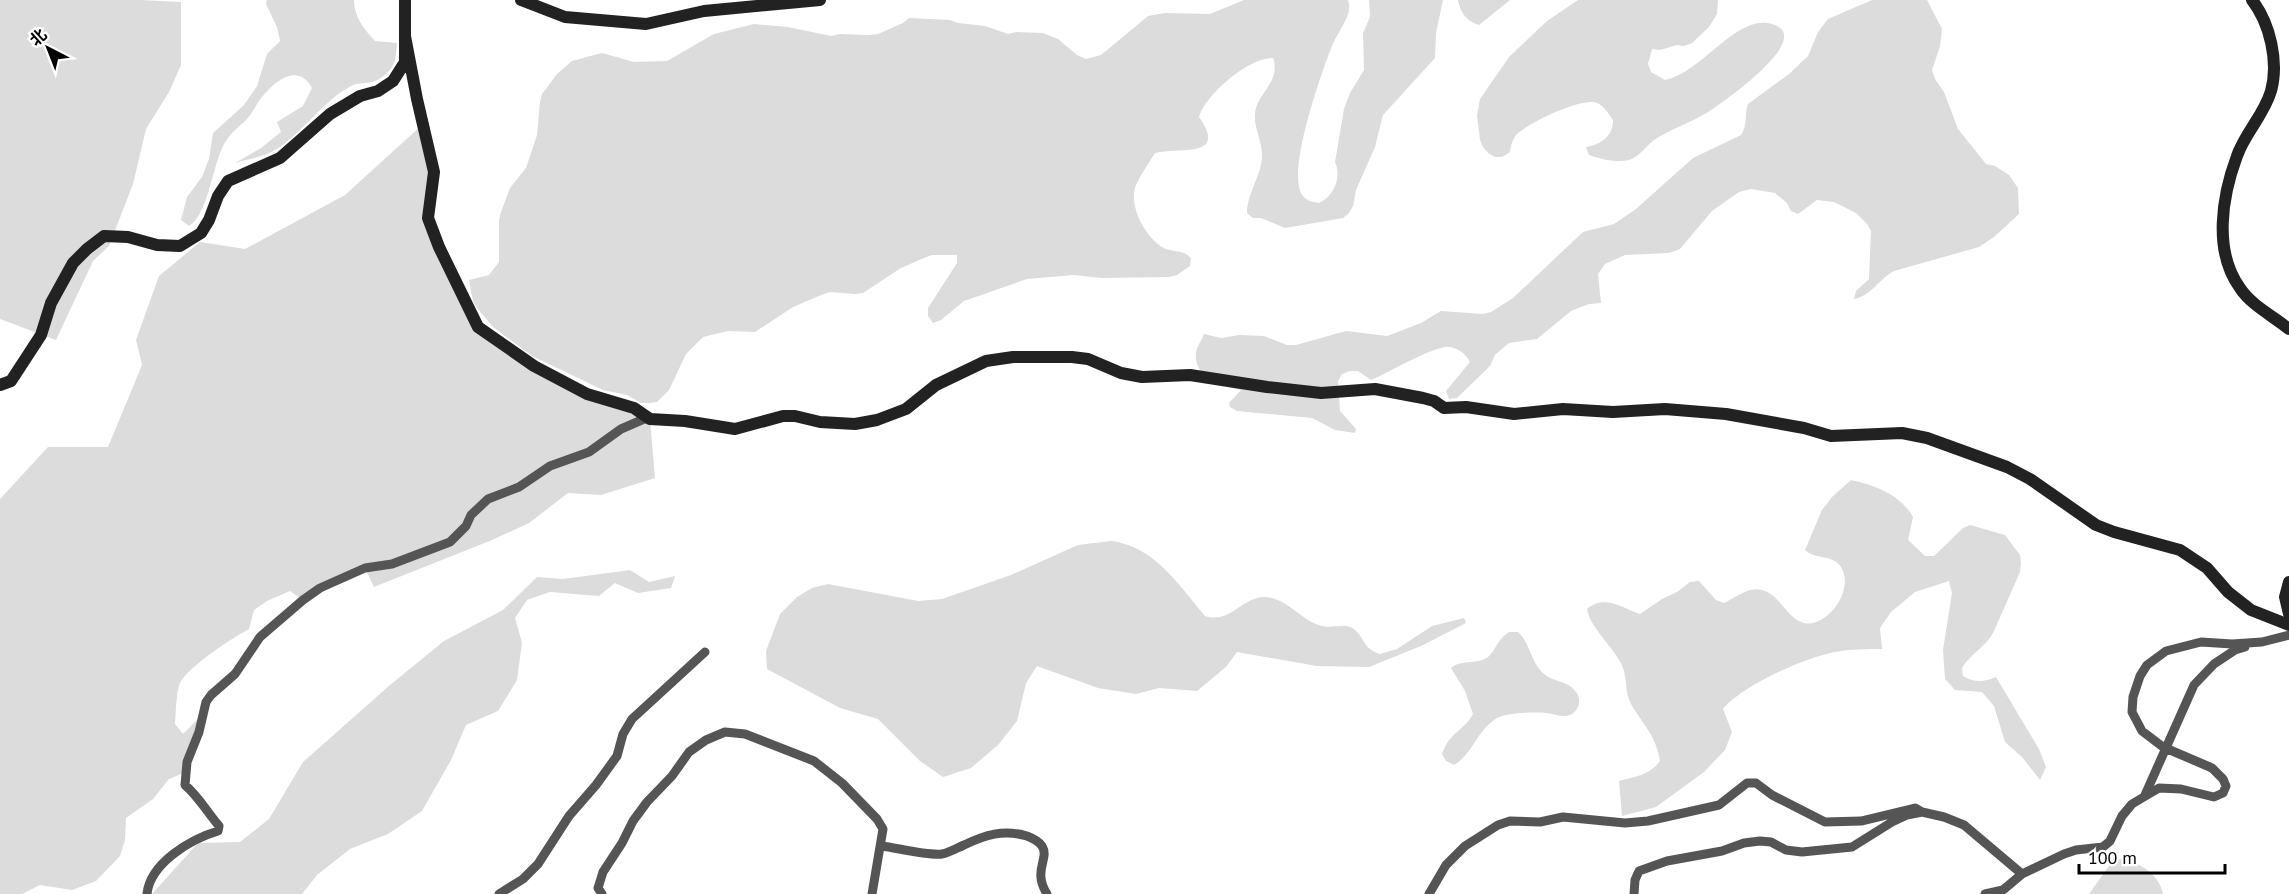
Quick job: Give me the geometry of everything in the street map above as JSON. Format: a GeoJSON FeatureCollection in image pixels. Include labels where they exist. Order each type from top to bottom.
{"type":"FeatureCollection","features":[{"type":"Feature","properties":{"kind":"street"},"geometry":{"type":"LineString","coordinates":[[0,385],[11,381],[41,335],[51,303],[73,263],[87,249],[104,236],[128,237],[157,245],[180,246],[201,233],[209,220],[218,196],[228,182],[280,158],[330,114],[360,96],[378,91],[393,81],[405,62],[405,0]]}},
{"type":"Feature","properties":{"kind":"street"},"geometry":{"type":"LineString","coordinates":[[521,0],[565,17],[646,24],[704,11],[820,0]]}},
{"type":"Feature","properties":{"kind":"street"},"geometry":{"type":"LineString","coordinates":[[2252,0],[2260,10],[2269,33],[2273,68],[2271,92],[2237,155],[2224,205],[2222,240],[2230,268],[2239,288],[2253,303],[2289,329]]}},
{"type":"Feature","properties":{"kind":"street"},"geometry":{"type":"LineString","coordinates":[[405,36],[434,172],[428,218],[439,247],[478,327],[534,366],[587,394],[634,408],[650,419]]}},
{"type":"Feature","properties":{"kind":"street"},"geometry":{"type":"LineString","coordinates":[[147,894],[148,883],[161,866],[196,839],[218,831],[219,826],[201,800],[185,785],[187,762],[199,732],[206,702],[235,674],[260,637],[320,588],[364,568],[392,564],[450,542],[466,526],[471,515],[488,499],[519,487],[550,466],[589,452],[621,429],[644,419],[685,421],[735,429],[783,416],[795,416],[820,422],[855,424],[877,420],[906,409],[936,385],[986,361],[1013,357],[1072,357],[1088,359],[1121,373],[1142,376],[1190,375],[1320,393],[1375,389],[1434,401],[1444,408],[1466,407],[1514,414],[1563,409],[1613,412],[1665,409],[1726,414],[1804,428],[1831,436],[1902,433],[1927,438],[2007,467],[2030,479],[2083,517],[2114,532],[2180,549],[2207,568],[2228,592],[2251,610],[2289,625]]}},
{"type":"Feature","properties":{"kind":"street"},"geometry":{"type":"LineString","coordinates":[[2289,582],[2285,597],[2289,614]]}},
{"type":"Feature","properties":{"kind":"street"},"geometry":{"type":"LineString","coordinates":[[2145,795],[2194,685],[2214,664],[2235,650],[2289,634]]}},
{"type":"Feature","properties":{"kind":"street"},"geometry":{"type":"LineString","coordinates":[[1985,894],[2003,890],[2022,874],[2076,850],[2103,847],[2110,841],[2122,816],[2132,804],[2159,788],[2181,789],[2214,797],[2223,793],[2226,786],[2223,779],[2212,768],[2163,747],[2142,731],[2132,712],[2133,697],[2140,676],[2147,665],[2166,651],[2201,642],[2262,642]]}},
{"type":"Feature","properties":{"kind":"street"},"geometry":{"type":"LineString","coordinates":[[499,894],[523,879],[538,864],[569,816],[617,756],[623,734],[632,719],[705,652]]}},
{"type":"Feature","properties":{"kind":"street"},"geometry":{"type":"LineString","coordinates":[[602,894],[598,888],[603,872],[647,802],[672,776],[690,752],[706,740],[725,732],[745,734],[814,761],[842,783],[877,819],[883,829],[882,846],[872,894]]}},
{"type":"Feature","properties":{"kind":"street"},"geometry":{"type":"LineString","coordinates":[[1429,894],[1446,865],[1465,846],[1498,825],[1510,821],[1540,822],[1563,817],[1625,823],[1648,821],[1719,805],[1748,783],[1756,783],[1772,795],[1825,822],[1861,821],[1915,808],[1944,817],[1964,825],[2022,874]]}},
{"type":"Feature","properties":{"kind":"street"},"geometry":{"type":"LineString","coordinates":[[1634,894],[1635,880],[1639,871],[1667,861],[1760,841],[1771,842],[1786,850],[1802,852],[1852,847],[1892,822],[1907,815],[1923,812]]}},
{"type":"Feature","properties":{"kind":"street"},"geometry":{"type":"LineString","coordinates":[[882,846],[942,854],[990,834],[1001,832],[1019,834],[1032,838],[1041,845],[1045,855],[1039,873],[1041,884],[1047,894]]}},
{"type":"Feature","properties":{"kind":"shaded area"},"geometry":{"type":"Polygon","coordinates":[[[0,0],[181,2],[181,65],[169,92],[146,129],[133,184],[109,246],[93,261],[56,340],[0,319],[0,0]]]}},
{"type":"Feature","properties":{"kind":"shaded area"},"geometry":{"type":"Polygon","coordinates":[[[267,0],[354,0],[358,17],[375,41],[397,43],[394,63],[387,73],[376,81],[354,85],[339,94],[275,150],[235,163],[261,148],[281,132],[277,122],[303,106],[312,88],[300,76],[294,75],[280,80],[226,141],[205,203],[189,226],[181,220],[187,197],[202,177],[209,159],[213,133],[244,105],[257,86],[267,54],[280,41],[277,27],[266,4],[267,0]]]}},
{"type":"Feature","properties":{"kind":"shaded area"},"geometry":{"type":"Polygon","coordinates":[[[1244,0],[1348,0],[1347,17],[1332,46],[1307,122],[1299,167],[1299,185],[1303,196],[1319,203],[1329,196],[1337,180],[1335,162],[1344,109],[1350,93],[1364,70],[1363,33],[1370,17],[1369,0],[1443,0],[1436,33],[1435,58],[1383,115],[1375,147],[1356,190],[1353,206],[1343,218],[1285,228],[1261,218],[1253,218],[1247,213],[1249,198],[1260,170],[1262,155],[1255,112],[1273,77],[1275,65],[1273,58],[1263,59],[1241,70],[1210,98],[1199,117],[1207,130],[1208,140],[1204,145],[1187,150],[1155,153],[1136,185],[1134,202],[1136,211],[1150,236],[1162,247],[1184,253],[1191,258],[1190,266],[1177,275],[1101,278],[1074,275],[1027,279],[964,301],[941,320],[933,323],[928,316],[928,308],[957,263],[957,255],[932,255],[901,268],[863,293],[830,292],[793,307],[755,332],[728,331],[703,337],[686,354],[669,390],[657,402],[649,403],[641,403],[627,395],[603,390],[532,356],[493,327],[473,301],[469,280],[489,275],[499,262],[501,212],[510,188],[526,168],[537,135],[542,94],[557,74],[572,61],[602,53],[634,62],[667,61],[714,34],[754,24],[788,27],[831,36],[868,35],[878,34],[909,18],[950,20],[985,26],[1008,34],[1043,33],[1058,39],[1077,55],[1086,59],[1101,55],[1148,16],[1165,13],[1210,14],[1244,0]]]}},
{"type":"Feature","properties":{"kind":"shaded area"},"geometry":{"type":"Polygon","coordinates":[[[1458,0],[1510,0],[1479,25],[1471,22],[1465,16],[1458,0]]]}},
{"type":"Feature","properties":{"kind":"shaded area"},"geometry":{"type":"Polygon","coordinates":[[[1578,0],[1718,0],[1717,14],[1709,27],[1692,43],[1660,50],[1652,49],[1648,64],[1651,72],[1665,80],[1693,66],[1748,26],[1761,23],[1775,25],[1784,33],[1782,44],[1759,73],[1726,100],[1703,115],[1654,140],[1633,159],[1614,161],[1589,155],[1586,147],[1597,144],[1609,135],[1613,120],[1602,106],[1590,102],[1568,107],[1532,124],[1516,135],[1510,152],[1502,157],[1495,157],[1488,153],[1480,140],[1477,115],[1480,99],[1509,57],[1547,21],[1578,0]]]}},
{"type":"Feature","properties":{"kind":"shaded area"},"geometry":{"type":"Polygon","coordinates":[[[1872,0],[1927,0],[1942,29],[1940,46],[1932,70],[1944,92],[1958,129],[1986,164],[1995,166],[2009,175],[2018,188],[2019,214],[1994,237],[1979,247],[1894,271],[1870,291],[1854,299],[1856,291],[1869,279],[1871,231],[1867,224],[1856,213],[1834,202],[1817,200],[1798,214],[1791,211],[1787,203],[1775,193],[1751,189],[1739,192],[1712,211],[1680,249],[1669,253],[1625,255],[1605,264],[1598,274],[1601,303],[1589,304],[1571,311],[1537,339],[1509,343],[1495,355],[1490,366],[1457,398],[1449,399],[1446,391],[1470,362],[1461,352],[1451,347],[1441,348],[1410,360],[1371,380],[1358,371],[1342,374],[1338,381],[1340,411],[1356,429],[1355,433],[1335,430],[1312,418],[1237,411],[1230,407],[1229,403],[1241,390],[1210,379],[1199,368],[1196,352],[1204,334],[1221,338],[1239,335],[1264,336],[1287,345],[1296,345],[1346,331],[1387,336],[1421,323],[1441,311],[1483,314],[1491,312],[1513,298],[1583,232],[1614,224],[1636,209],[1693,158],[1741,135],[1748,104],[1789,74],[1808,56],[1818,32],[1828,19],[1872,0]]]}},
{"type":"Feature","properties":{"kind":"shaded area"},"geometry":{"type":"Polygon","coordinates":[[[422,125],[430,156],[428,218],[478,327],[513,350],[650,419],[655,478],[601,495],[568,493],[529,523],[374,587],[365,568],[303,600],[290,591],[267,601],[254,610],[249,629],[202,660],[181,681],[177,695],[175,724],[183,734],[201,716],[186,772],[169,779],[153,799],[126,818],[125,840],[120,856],[96,881],[72,890],[40,885],[22,894],[0,894],[0,499],[48,447],[108,447],[142,365],[136,340],[159,276],[200,242],[245,249],[345,195],[422,125]]]}},
{"type":"Feature","properties":{"kind":"shaded area"},"geometry":{"type":"Polygon","coordinates":[[[1851,480],[1886,492],[1908,509],[1913,517],[1908,540],[1925,556],[1934,556],[1963,528],[1970,525],[2005,535],[2020,555],[2020,572],[1994,631],[1962,668],[1963,676],[1971,680],[1983,681],[1996,677],[2039,749],[2046,767],[2040,780],[2022,757],[2005,742],[1994,706],[1982,692],[1955,690],[1945,679],[1943,650],[1952,593],[1949,581],[1915,592],[1891,612],[1880,628],[1882,649],[1846,650],[1807,660],[1759,682],[1732,700],[1723,709],[1732,732],[1725,750],[1704,772],[1656,807],[1622,816],[1619,781],[1647,772],[1660,761],[1652,737],[1629,699],[1621,663],[1592,623],[1587,609],[1607,602],[1640,614],[1690,582],[1699,581],[1716,600],[1724,603],[1747,591],[1757,589],[1773,596],[1795,619],[1810,623],[1819,621],[1828,615],[1841,598],[1845,577],[1838,563],[1805,550],[1822,510],[1832,497],[1851,480]]]}},
{"type":"Feature","properties":{"kind":"shaded area"},"geometry":{"type":"Polygon","coordinates":[[[1111,541],[1140,550],[1153,559],[1175,580],[1205,616],[1222,617],[1256,598],[1272,598],[1315,624],[1354,629],[1370,649],[1380,654],[1397,649],[1432,626],[1464,618],[1466,623],[1421,646],[1369,667],[1317,666],[1237,652],[1226,667],[1197,691],[1159,688],[1136,694],[1098,688],[1037,666],[1026,683],[1017,721],[998,745],[971,768],[943,777],[920,761],[878,719],[840,708],[767,669],[766,651],[780,614],[797,597],[812,588],[828,584],[918,601],[942,599],[1011,575],[1078,545],[1111,541]]]}},
{"type":"Feature","properties":{"kind":"shaded area"},"geometry":{"type":"Polygon","coordinates":[[[630,570],[649,582],[675,576],[671,588],[638,593],[615,583],[599,596],[550,592],[527,600],[515,618],[522,643],[517,680],[498,711],[466,725],[451,760],[422,811],[388,834],[350,849],[317,875],[302,894],[152,894],[198,843],[240,842],[269,819],[303,762],[444,641],[503,610],[537,577],[563,579],[630,570]]]}},
{"type":"Feature","properties":{"kind":"shaded area"},"geometry":{"type":"Polygon","coordinates":[[[1509,632],[1518,632],[1522,636],[1534,661],[1545,675],[1572,688],[1579,698],[1577,708],[1567,716],[1529,713],[1497,718],[1484,729],[1466,755],[1454,765],[1446,761],[1442,754],[1445,746],[1473,714],[1465,691],[1451,668],[1488,657],[1509,632]]]}},
{"type":"Feature","properties":{"kind":"shaded area"},"geometry":{"type":"Polygon","coordinates":[[[2114,859],[2130,861],[2145,868],[2157,879],[2163,894],[2089,894],[2114,859]]]}}]}
